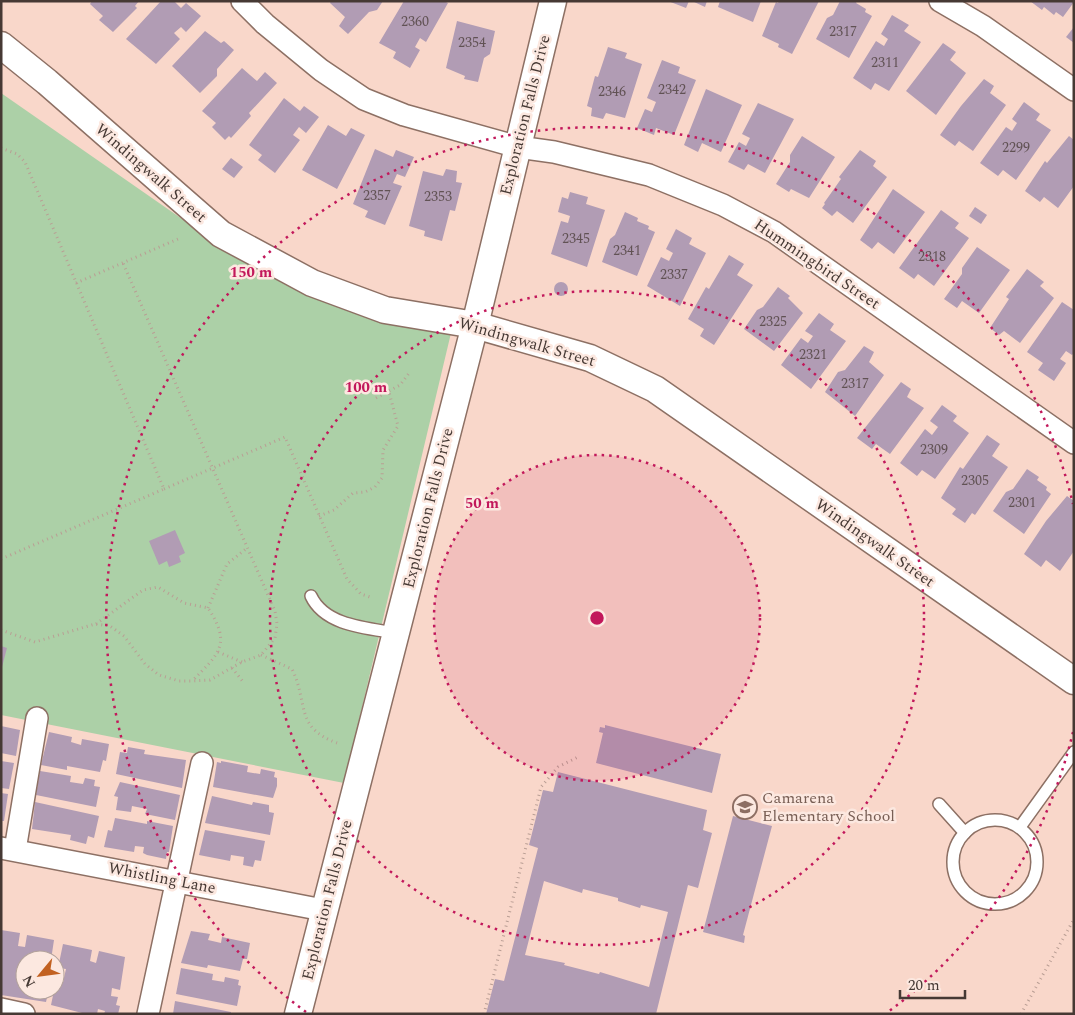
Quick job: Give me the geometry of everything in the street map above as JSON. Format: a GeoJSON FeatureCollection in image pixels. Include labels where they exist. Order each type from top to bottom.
{"type":"FeatureCollection","features":[{"type":"Feature","properties":{"kind":"street","name":"Hummingbird Street"},"geometry":{"type":"LineString","coordinates":[[242,1],[265,24],[321,70],[364,99],[413,118],[518,147],[554,152],[649,174],[723,205],[774,232],[1073,441]]}},
{"type":"Feature","properties":{"kind":"street","name":"Exploration Falls Drive"},"geometry":{"type":"LineString","coordinates":[[298,1014],[323,910],[475,325],[553,1]]}},
{"type":"Feature","properties":{"kind":"street"},"geometry":{"type":"LineString","coordinates":[[940,1],[983,26],[1074,90]]}},
{"type":"Feature","properties":{"kind":"street","name":"Windingwalk Street"},"geometry":{"type":"LineString","coordinates":[[1,46],[47,82],[221,234],[312,283],[385,310],[475,325],[590,358],[655,389],[1074,681]]}},
{"type":"Feature","properties":{"kind":"street"},"geometry":{"type":"LineString","coordinates":[[8,849],[37,718]]}},
{"type":"Feature","properties":{"kind":"street"},"geometry":{"type":"LineString","coordinates":[[148,1014],[202,763]]}},
{"type":"Feature","properties":{"kind":"street","name":"Whistling Lane"},"geometry":{"type":"LineString","coordinates":[[8,849],[323,910]]}},
{"type":"Feature","properties":{"kind":"street"},"geometry":{"type":"LineString","coordinates":[[1,1009],[24,1014]]}},
{"type":"Feature","properties":{"kind":"lane"},"geometry":{"type":"LineString","coordinates":[[311,596],[315,605],[328,615],[354,626],[396,633]]}},
{"type":"Feature","properties":{"kind":"lane"},"geometry":{"type":"LineString","coordinates":[[1020,827],[1074,752]]}},
{"type":"Feature","properties":{"kind":"lane"},"geometry":{"type":"LineString","coordinates":[[939,804],[965,833]]}},
{"type":"Feature","properties":{"kind":"lane"},"geometry":{"type":"LineString","coordinates":[[997,820],[1009,822],[1020,827],[1030,838],[1036,851],[1038,866],[1034,880],[1026,892],[1014,900],[999,904],[985,903],[972,897],[961,887],[955,874],[953,859],[957,845],[965,833],[974,825],[997,820]]}},
{"type":"Feature","properties":{"kind":"path"},"geometry":{"type":"LineString","coordinates":[[1,148],[18,154],[25,162],[164,489]]}},
{"type":"Feature","properties":{"kind":"path"},"geometry":{"type":"LineString","coordinates":[[76,283],[178,239]]}},
{"type":"Feature","properties":{"kind":"path"},"geometry":{"type":"LineString","coordinates":[[95,624],[110,626],[124,636],[145,664],[159,675],[179,681],[192,681],[210,680],[242,662],[261,655],[275,638],[277,624],[275,611],[122,263]]}},
{"type":"Feature","properties":{"kind":"path"},"geometry":{"type":"LineString","coordinates":[[376,398],[400,384],[410,372]]}},
{"type":"Feature","properties":{"kind":"path"},"geometry":{"type":"LineString","coordinates":[[319,516],[334,510],[353,493],[365,492],[375,487],[382,478],[383,450],[398,426],[389,392]]}},
{"type":"Feature","properties":{"kind":"path"},"geometry":{"type":"LineString","coordinates":[[1,559],[285,437],[347,579],[361,594],[374,598]]}},
{"type":"Feature","properties":{"kind":"path"},"geometry":{"type":"LineString","coordinates":[[208,608],[227,564],[237,554],[247,548]]}},
{"type":"Feature","properties":{"kind":"path"},"geometry":{"type":"LineString","coordinates":[[1,630],[35,642],[95,624],[143,590],[158,587],[184,603],[198,604],[208,608],[217,621],[222,640],[218,652],[192,681]]}},
{"type":"Feature","properties":{"kind":"path"},"geometry":{"type":"LineString","coordinates":[[218,652],[242,662]]}},
{"type":"Feature","properties":{"kind":"path"},"geometry":{"type":"LineString","coordinates":[[261,655],[292,669],[300,686],[304,712],[311,727],[320,736],[337,742]]}},
{"type":"Feature","properties":{"kind":"path"},"geometry":{"type":"LineString","coordinates":[[232,668],[244,683]]}},
{"type":"Feature","properties":{"kind":"path"},"geometry":{"type":"LineString","coordinates":[[484,1014],[541,787],[558,767],[578,757]]}},
{"type":"Feature","properties":{"kind":"path"},"geometry":{"type":"LineString","coordinates":[[1021,1014],[1074,919]]}},
{"type":"Feature","properties":{"kind":"green space"},"geometry":{"type":"Polygon","coordinates":[[[1,93],[231,253],[451,333],[344,783],[1,715],[1,93]]]}},
{"type":"Feature","properties":{"kind":"building"},"geometry":{"type":"Polygon","coordinates":[[[92,1],[139,1],[135,6],[137,8],[113,32],[99,20],[103,16],[90,4],[92,1]]]}},
{"type":"Feature","properties":{"kind":"building"},"geometry":{"type":"Polygon","coordinates":[[[161,1],[174,1],[181,8],[186,3],[201,16],[186,32],[181,27],[174,33],[180,39],[156,64],[126,39],[161,1]]]}},
{"type":"Feature","properties":{"kind":"building"},"geometry":{"type":"Polygon","coordinates":[[[331,1],[383,1],[377,10],[369,12],[348,34],[339,26],[345,17],[330,3],[331,1]]]}},
{"type":"Feature","properties":{"kind":"building"},"geometry":{"type":"Polygon","coordinates":[[[404,1],[444,1],[448,3],[426,42],[420,38],[415,47],[420,50],[410,68],[393,58],[396,52],[379,43],[404,1]]]}},
{"type":"Feature","properties":{"kind":"building"},"geometry":{"type":"Polygon","coordinates":[[[668,1],[689,1],[686,8],[668,1]]]}},
{"type":"Feature","properties":{"kind":"building"},"geometry":{"type":"Polygon","coordinates":[[[692,1],[707,1],[705,7],[692,1]]]}},
{"type":"Feature","properties":{"kind":"building"},"geometry":{"type":"Polygon","coordinates":[[[720,1],[761,1],[753,22],[718,7],[720,1]]]}},
{"type":"Feature","properties":{"kind":"building"},"geometry":{"type":"Polygon","coordinates":[[[779,1],[819,1],[792,54],[778,47],[779,44],[762,36],[776,2],[778,3],[779,1]]]}},
{"type":"Feature","properties":{"kind":"building"},"geometry":{"type":"Polygon","coordinates":[[[840,1],[857,1],[856,3],[866,9],[865,12],[872,16],[849,58],[816,39],[827,18],[833,15],[840,1]]]}},
{"type":"Feature","properties":{"kind":"building"},"geometry":{"type":"Polygon","coordinates":[[[1030,1],[1074,2],[1063,17],[1056,12],[1054,15],[1044,7],[1042,10],[1030,1]]]}},
{"type":"Feature","properties":{"kind":"building"},"geometry":{"type":"Polygon","coordinates":[[[892,15],[909,25],[904,31],[921,42],[889,91],[875,83],[871,90],[853,78],[876,41],[884,46],[888,39],[881,34],[892,15]]]}},
{"type":"Feature","properties":{"kind":"building"},"geometry":{"type":"Polygon","coordinates":[[[457,21],[495,31],[490,54],[484,58],[478,82],[464,79],[465,76],[446,68],[457,21]]]}},
{"type":"Feature","properties":{"kind":"building"},"geometry":{"type":"Polygon","coordinates":[[[1074,27],[1074,43],[1066,37],[1074,27]]]}},
{"type":"Feature","properties":{"kind":"building"},"geometry":{"type":"Polygon","coordinates":[[[205,31],[221,43],[224,41],[234,50],[217,69],[217,76],[200,93],[172,66],[205,31]]]}},
{"type":"Feature","properties":{"kind":"building"},"geometry":{"type":"Polygon","coordinates":[[[943,43],[956,52],[950,60],[966,73],[936,115],[906,91],[943,43]]]}},
{"type":"Feature","properties":{"kind":"building"},"geometry":{"type":"Polygon","coordinates":[[[608,47],[627,53],[625,58],[642,64],[625,118],[606,113],[603,119],[591,116],[592,108],[587,106],[595,76],[598,77],[608,47]]]}},
{"type":"Feature","properties":{"kind":"building"},"geometry":{"type":"Polygon","coordinates":[[[662,60],[680,67],[678,73],[696,80],[674,135],[656,128],[654,135],[637,128],[645,109],[652,112],[656,102],[647,98],[662,60]]]}},
{"type":"Feature","properties":{"kind":"building"},"geometry":{"type":"Polygon","coordinates":[[[242,68],[257,81],[265,72],[277,83],[249,113],[251,116],[231,138],[229,136],[225,140],[212,127],[216,123],[202,111],[242,68]]]}},
{"type":"Feature","properties":{"kind":"building"},"geometry":{"type":"Polygon","coordinates":[[[984,79],[994,86],[990,93],[1006,105],[973,151],[959,141],[955,146],[940,135],[984,79]]]}},
{"type":"Feature","properties":{"kind":"building"},"geometry":{"type":"Polygon","coordinates":[[[706,89],[742,105],[721,152],[702,143],[698,152],[684,145],[706,89]]]}},
{"type":"Feature","properties":{"kind":"building"},"geometry":{"type":"Polygon","coordinates":[[[284,98],[300,111],[304,106],[319,117],[306,133],[299,127],[293,135],[300,140],[275,173],[258,160],[262,155],[249,145],[284,98]]]}},
{"type":"Feature","properties":{"kind":"building"},"geometry":{"type":"Polygon","coordinates":[[[1024,102],[1040,114],[1036,120],[1051,130],[1016,180],[1003,170],[998,176],[980,163],[1006,127],[1012,131],[1017,123],[1012,119],[1024,102]]]}},
{"type":"Feature","properties":{"kind":"building"},"geometry":{"type":"Polygon","coordinates":[[[758,103],[794,119],[765,173],[748,164],[744,170],[728,162],[739,142],[746,146],[750,138],[742,134],[758,103]]]}},
{"type":"Feature","properties":{"kind":"building"},"geometry":{"type":"Polygon","coordinates":[[[328,125],[346,136],[351,128],[365,135],[337,189],[302,170],[328,125]]]}},
{"type":"Feature","properties":{"kind":"building"},"geometry":{"type":"Polygon","coordinates":[[[802,136],[835,157],[809,198],[791,189],[789,192],[776,184],[790,162],[790,155],[802,136]]]}},
{"type":"Feature","properties":{"kind":"building"},"geometry":{"type":"Polygon","coordinates":[[[1069,136],[1074,140],[1074,186],[1058,208],[1044,197],[1040,202],[1025,191],[1045,161],[1047,163],[1069,136]]]}},
{"type":"Feature","properties":{"kind":"building"},"geometry":{"type":"Polygon","coordinates":[[[375,149],[393,157],[396,150],[414,157],[405,177],[397,174],[393,183],[402,186],[385,225],[365,217],[368,211],[353,204],[375,149]]]}},
{"type":"Feature","properties":{"kind":"building"},"geometry":{"type":"Polygon","coordinates":[[[860,150],[876,161],[873,166],[887,177],[853,223],[837,211],[832,216],[822,208],[841,179],[839,177],[860,150]]]}},
{"type":"Feature","properties":{"kind":"building"},"geometry":{"type":"Polygon","coordinates":[[[231,158],[243,167],[234,178],[222,169],[231,158]]]}},
{"type":"Feature","properties":{"kind":"building"},"geometry":{"type":"Polygon","coordinates":[[[446,169],[457,171],[456,182],[462,183],[455,211],[450,210],[442,241],[424,236],[425,231],[409,226],[423,171],[443,176],[446,169]]]}},
{"type":"Feature","properties":{"kind":"building"},"geometry":{"type":"Polygon","coordinates":[[[893,189],[925,212],[894,254],[878,242],[872,249],[860,240],[893,189]]]}},
{"type":"Feature","properties":{"kind":"building"},"geometry":{"type":"Polygon","coordinates":[[[570,192],[588,197],[586,204],[605,210],[587,267],[551,254],[561,221],[568,223],[570,216],[558,212],[562,197],[568,199],[570,192]]]}},
{"type":"Feature","properties":{"kind":"building"},"geometry":{"type":"Polygon","coordinates":[[[975,207],[987,215],[981,224],[969,216],[975,207]]]}},
{"type":"Feature","properties":{"kind":"building"},"geometry":{"type":"Polygon","coordinates":[[[941,210],[959,223],[955,228],[969,238],[934,286],[918,274],[914,279],[899,268],[941,210]]]}},
{"type":"Feature","properties":{"kind":"building"},"geometry":{"type":"Polygon","coordinates":[[[625,212],[638,218],[637,221],[649,226],[648,229],[655,232],[637,276],[602,262],[610,239],[615,235],[625,212]]]}},
{"type":"Feature","properties":{"kind":"building"},"geometry":{"type":"Polygon","coordinates":[[[676,229],[692,238],[689,244],[706,253],[680,306],[647,286],[661,257],[669,261],[673,253],[666,249],[676,229]]]}},
{"type":"Feature","properties":{"kind":"building"},"geometry":{"type":"Polygon","coordinates":[[[977,247],[1010,270],[979,313],[962,301],[957,308],[944,299],[962,274],[962,268],[977,247]]]}},
{"type":"Feature","properties":{"kind":"building"},"geometry":{"type":"Polygon","coordinates":[[[729,255],[744,264],[737,275],[753,285],[714,345],[700,336],[704,329],[688,319],[706,287],[709,289],[729,255]]]}},
{"type":"Feature","properties":{"kind":"building"},"geometry":{"type":"Polygon","coordinates":[[[1027,269],[1044,282],[1040,286],[1054,298],[1020,343],[1004,331],[999,335],[990,328],[1009,299],[1006,297],[1027,269]]]}},
{"type":"Feature","properties":{"kind":"building"},"geometry":{"type":"Polygon","coordinates":[[[561,282],[566,284],[568,289],[566,294],[561,296],[556,294],[554,289],[556,284],[561,282]]]}},
{"type":"Feature","properties":{"kind":"building"},"geometry":{"type":"Polygon","coordinates":[[[778,287],[790,296],[788,298],[803,313],[774,351],[744,329],[757,310],[763,307],[778,287]]]}},
{"type":"Feature","properties":{"kind":"building"},"geometry":{"type":"Polygon","coordinates":[[[1062,302],[1074,310],[1074,353],[1072,355],[1066,351],[1060,359],[1066,363],[1054,381],[1038,370],[1043,363],[1027,352],[1062,302]]]}},
{"type":"Feature","properties":{"kind":"building"},"geometry":{"type":"Polygon","coordinates":[[[819,313],[834,324],[830,330],[846,341],[811,389],[781,365],[801,338],[808,343],[813,336],[805,331],[819,313]]]}},
{"type":"Feature","properties":{"kind":"building"},"geometry":{"type":"Polygon","coordinates":[[[864,346],[874,352],[869,362],[884,375],[855,416],[825,392],[838,372],[845,370],[864,346]]]}},
{"type":"Feature","properties":{"kind":"building"},"geometry":{"type":"Polygon","coordinates":[[[901,382],[911,389],[907,397],[924,408],[890,454],[876,444],[872,449],[857,438],[901,382]]]}},
{"type":"Feature","properties":{"kind":"building"},"geometry":{"type":"Polygon","coordinates":[[[942,405],[957,416],[953,421],[969,433],[935,479],[922,470],[917,476],[900,463],[925,429],[932,435],[938,427],[930,421],[942,405]]]}},
{"type":"Feature","properties":{"kind":"building"},"geometry":{"type":"Polygon","coordinates":[[[987,435],[1000,444],[992,456],[1008,467],[975,515],[972,513],[965,523],[952,514],[956,509],[941,498],[960,467],[963,469],[987,435]]]}},
{"type":"Feature","properties":{"kind":"building"},"geometry":{"type":"Polygon","coordinates":[[[1027,469],[1039,477],[1037,480],[1047,487],[1046,490],[1051,494],[1024,534],[993,511],[1006,492],[1013,489],[1027,469]]]}},
{"type":"Feature","properties":{"kind":"building"},"geometry":{"type":"Polygon","coordinates":[[[1067,496],[1074,501],[1074,551],[1060,571],[1046,560],[1041,567],[1024,554],[1046,521],[1067,496]]]}},
{"type":"Feature","properties":{"kind":"building"},"geometry":{"type":"Polygon","coordinates":[[[175,530],[185,553],[179,556],[181,562],[169,567],[167,561],[159,565],[149,541],[175,530]]]}},
{"type":"Feature","properties":{"kind":"building"},"geometry":{"type":"Polygon","coordinates":[[[1,646],[7,648],[2,667],[1,667],[1,646]]]}},
{"type":"Feature","properties":{"kind":"building"},"geometry":{"type":"Polygon","coordinates":[[[605,725],[721,754],[712,793],[596,763],[603,733],[599,732],[600,727],[605,728],[605,725]]]}},
{"type":"Feature","properties":{"kind":"building"},"geometry":{"type":"Polygon","coordinates":[[[1,726],[20,730],[16,756],[1,753],[1,726]]]}},
{"type":"Feature","properties":{"kind":"building"},"geometry":{"type":"Polygon","coordinates":[[[49,732],[72,737],[71,742],[81,745],[82,739],[109,744],[106,761],[103,760],[100,772],[67,766],[67,770],[41,765],[49,732]]]}},
{"type":"Feature","properties":{"kind":"building"},"geometry":{"type":"Polygon","coordinates":[[[128,747],[145,750],[144,754],[186,760],[182,788],[116,774],[120,752],[127,753],[128,747]]]}},
{"type":"Feature","properties":{"kind":"building"},"geometry":{"type":"Polygon","coordinates":[[[1,761],[14,763],[9,789],[1,788],[1,761]]]}},
{"type":"Feature","properties":{"kind":"building"},"geometry":{"type":"Polygon","coordinates":[[[221,761],[248,766],[247,772],[260,774],[261,769],[275,772],[274,777],[277,778],[277,786],[273,798],[213,787],[217,762],[221,763],[221,761]]]}},
{"type":"Feature","properties":{"kind":"building"},"geometry":{"type":"Polygon","coordinates":[[[40,771],[71,776],[70,782],[83,784],[85,778],[95,780],[94,786],[100,787],[96,807],[36,795],[40,771]]]}},
{"type":"Feature","properties":{"kind":"building"},"geometry":{"type":"Polygon","coordinates":[[[558,772],[707,810],[703,830],[712,833],[698,888],[688,885],[656,1014],[486,1014],[495,979],[504,981],[538,848],[529,845],[543,790],[553,792],[558,772]],[[544,881],[525,955],[565,963],[564,965],[599,974],[600,972],[649,987],[668,912],[641,905],[640,908],[618,901],[618,898],[583,889],[582,893],[544,881]]]}},
{"type":"Feature","properties":{"kind":"building"},"geometry":{"type":"Polygon","coordinates":[[[120,782],[180,795],[175,820],[145,814],[147,809],[132,806],[131,812],[116,810],[118,797],[114,796],[120,782]]]}},
{"type":"Feature","properties":{"kind":"building"},"geometry":{"type":"Polygon","coordinates":[[[1,793],[8,794],[4,821],[1,821],[1,793]]]}},
{"type":"Feature","properties":{"kind":"building"},"geometry":{"type":"Polygon","coordinates":[[[212,796],[252,805],[253,802],[269,805],[269,812],[274,813],[270,835],[205,823],[212,796]]]}},
{"type":"Feature","properties":{"kind":"building"},"geometry":{"type":"Polygon","coordinates":[[[35,802],[99,816],[94,838],[88,836],[86,844],[70,840],[71,835],[32,829],[35,802]]]}},
{"type":"Feature","properties":{"kind":"building"},"geometry":{"type":"Polygon","coordinates":[[[733,816],[772,826],[743,935],[745,936],[744,943],[703,932],[733,816]]]}},
{"type":"Feature","properties":{"kind":"building"},"geometry":{"type":"Polygon","coordinates":[[[115,818],[147,824],[147,821],[173,826],[166,859],[143,853],[144,847],[135,846],[134,852],[104,847],[108,830],[112,831],[115,818]]]}},
{"type":"Feature","properties":{"kind":"building"},"geometry":{"type":"Polygon","coordinates":[[[205,830],[265,841],[261,861],[255,860],[253,867],[243,865],[244,857],[231,855],[230,861],[199,855],[205,830]]]}},
{"type":"Feature","properties":{"kind":"building"},"geometry":{"type":"Polygon","coordinates":[[[1,930],[20,933],[18,946],[25,947],[27,935],[54,940],[52,950],[15,950],[15,997],[1,995],[1,930]]]}},
{"type":"Feature","properties":{"kind":"building"},"geometry":{"type":"Polygon","coordinates":[[[191,931],[210,934],[208,940],[221,943],[222,937],[250,943],[247,959],[243,959],[240,971],[208,965],[207,968],[181,963],[191,931]]]}},
{"type":"Feature","properties":{"kind":"building"},"geometry":{"type":"Polygon","coordinates":[[[63,944],[92,950],[90,961],[96,963],[99,951],[125,957],[120,990],[112,988],[111,996],[118,997],[116,1005],[120,1006],[118,1014],[104,1014],[105,1011],[98,1009],[97,1014],[86,1014],[51,1005],[52,1000],[65,1000],[65,950],[62,950],[63,944]]]}},
{"type":"Feature","properties":{"kind":"building"},"geometry":{"type":"Polygon","coordinates":[[[181,968],[213,974],[212,980],[224,982],[225,977],[239,980],[238,985],[241,986],[237,1006],[176,994],[181,968]]]}},
{"type":"Feature","properties":{"kind":"building"},"geometry":{"type":"Polygon","coordinates":[[[175,1001],[231,1012],[231,1014],[173,1014],[175,1001]]]}},
{"type":"Feature","properties":{"kind":"place","name":"Camarena Elementary School"},"geometry":{"type":"Point","coordinates":[745,807]}}]}
